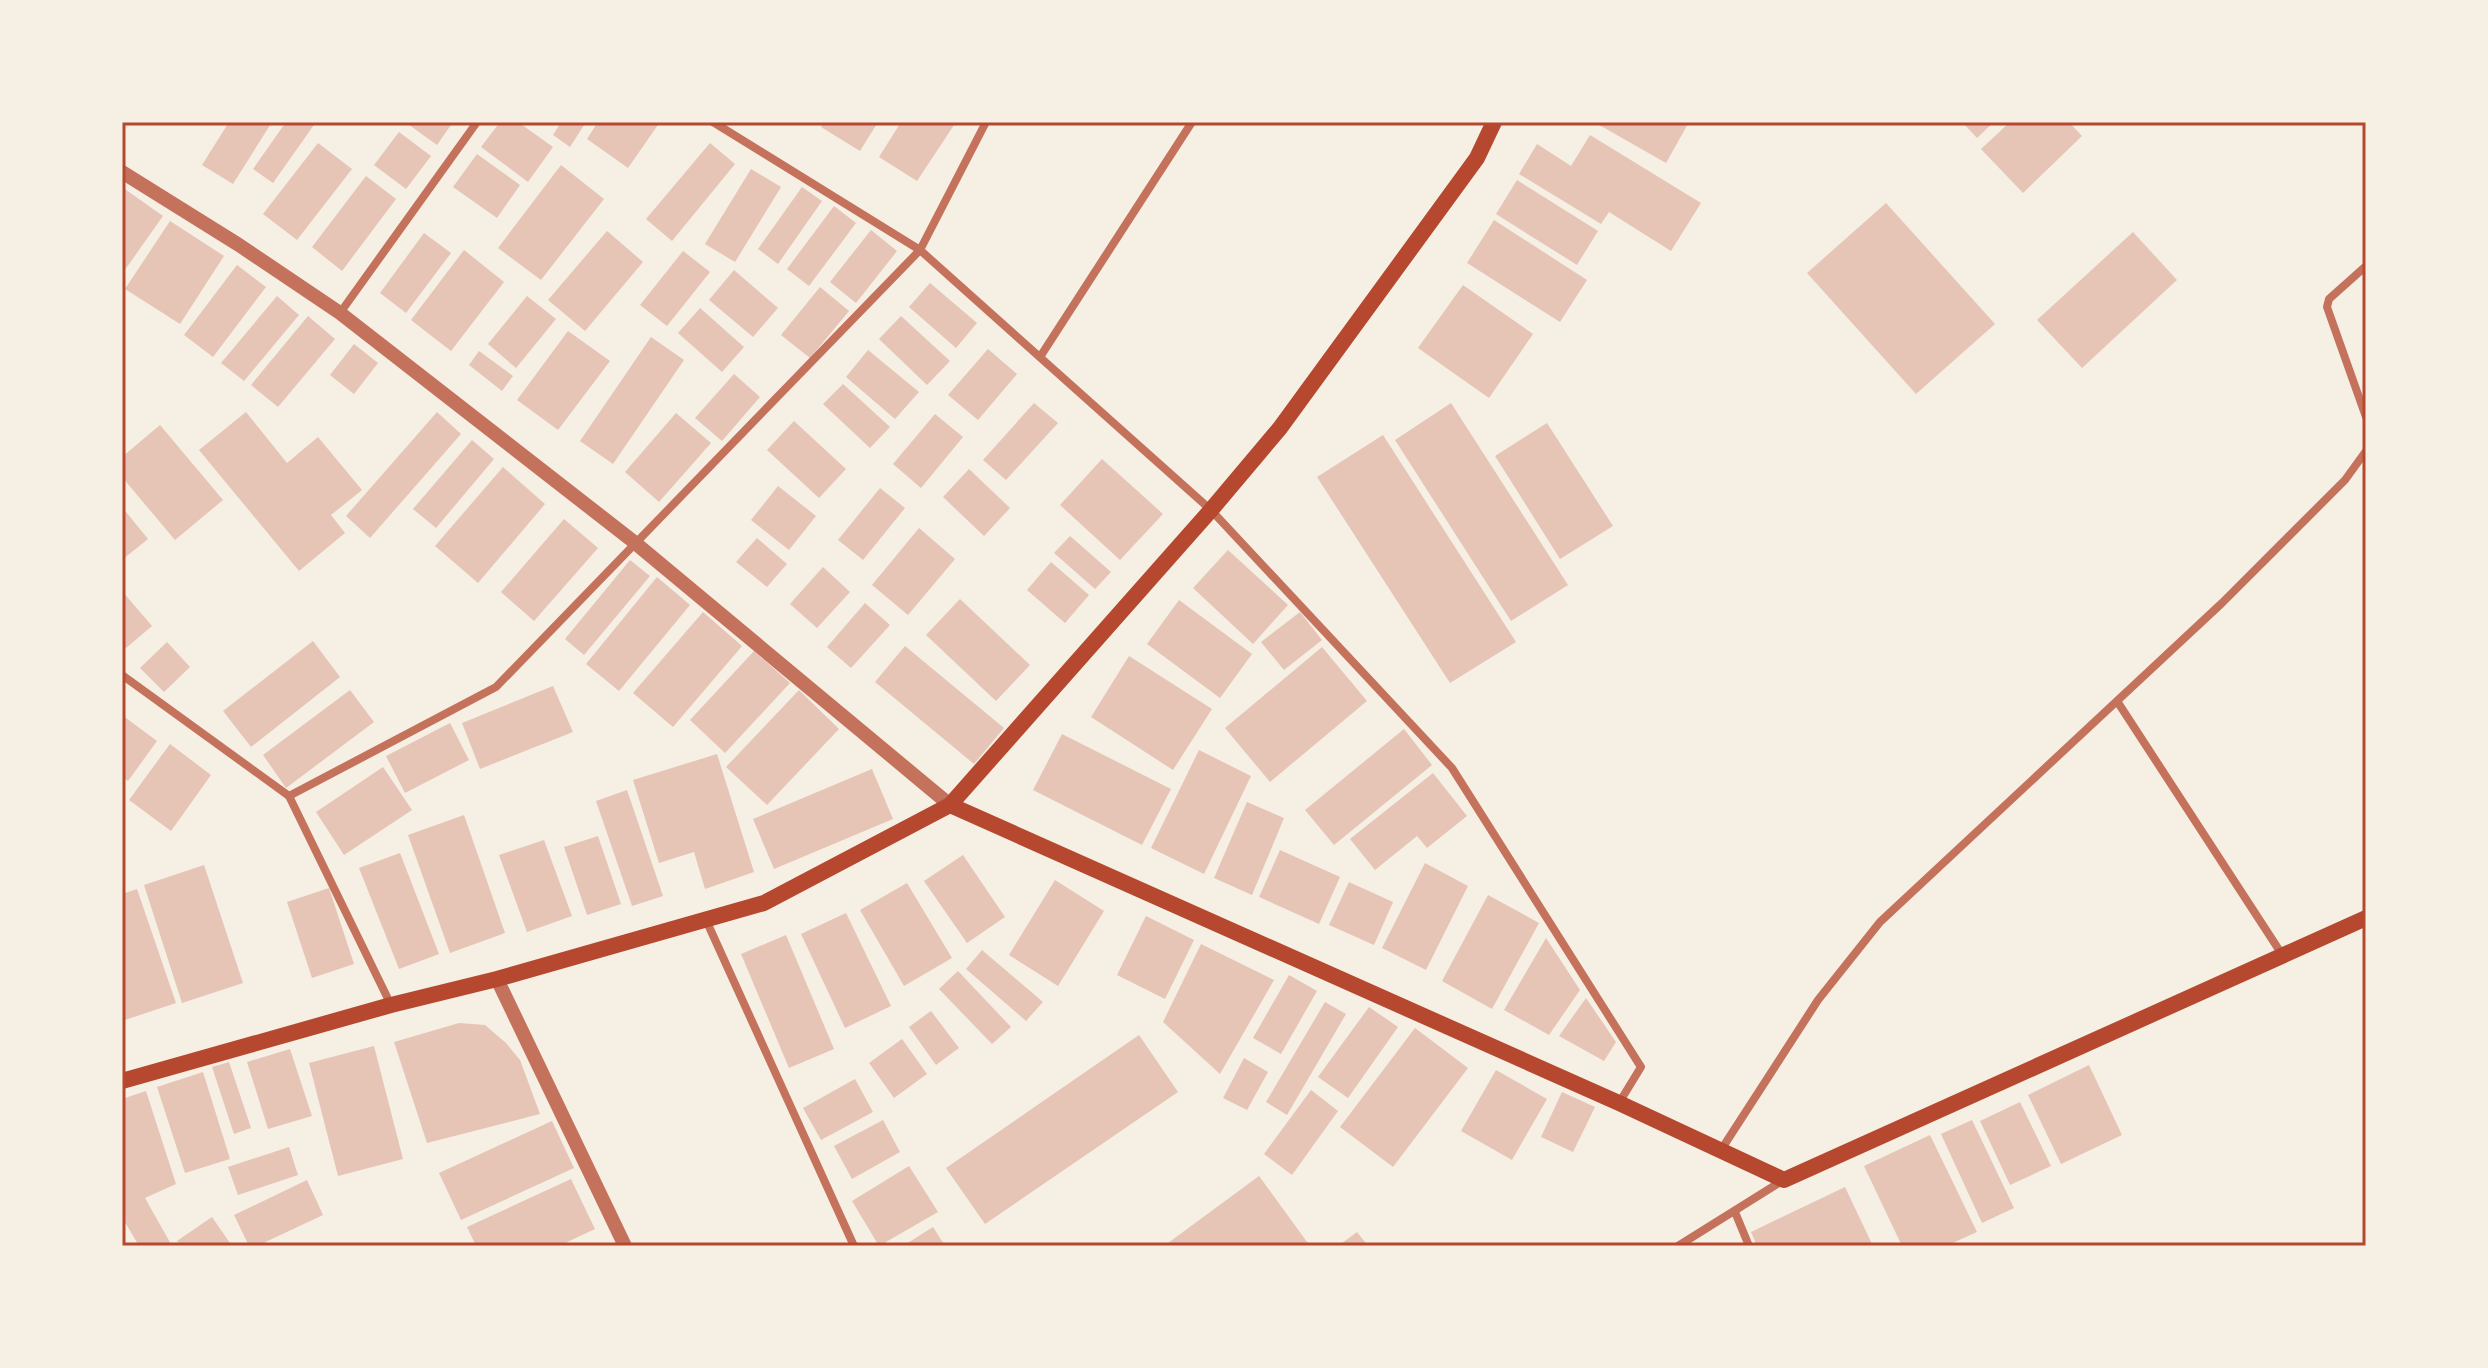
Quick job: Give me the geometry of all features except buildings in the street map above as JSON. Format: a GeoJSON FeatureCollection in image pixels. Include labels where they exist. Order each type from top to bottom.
{"type":"FeatureCollection","features":[{"type":"Feature","properties":{"kind":"main road"},"geometry":{"type":"LineString","coordinates":[[122,1081],[764,903],[950,805],[1280,428],[1477,158],[1494,122]]}},
{"type":"Feature","properties":{"kind":"main road"},"geometry":{"type":"LineString","coordinates":[[950,805],[1619,1103],[1784,1180],[2366,918]]}},
{"type":"Feature","properties":{"kind":"street"},"geometry":{"type":"LineString","coordinates":[[340,313],[477,122]]}},
{"type":"Feature","properties":{"kind":"street"},"geometry":{"type":"LineString","coordinates":[[713,122],[920,250],[1211,510],[1452,768],[1641,1067],[1619,1103]]}},
{"type":"Feature","properties":{"kind":"street"},"geometry":{"type":"LineString","coordinates":[[289,796],[496,687],[920,250],[986,122]]}},
{"type":"Feature","properties":{"kind":"street"},"geometry":{"type":"LineString","coordinates":[[1040,357],[1192,122]]}},
{"type":"Feature","properties":{"kind":"street"},"geometry":{"type":"LineString","coordinates":[[122,172],[340,313],[634,542],[950,805]]}},
{"type":"Feature","properties":{"kind":"street"},"geometry":{"type":"LineString","coordinates":[[2366,266],[2329,299],[2327,307],[2366,417]]}},
{"type":"Feature","properties":{"kind":"street"},"geometry":{"type":"LineString","coordinates":[[1721,1150],[1818,1000],[1880,922],[2234,592],[2345,480],[2366,451]]}},
{"type":"Feature","properties":{"kind":"street"},"geometry":{"type":"LineString","coordinates":[[122,675],[289,796],[391,1005]]}},
{"type":"Feature","properties":{"kind":"street"},"geometry":{"type":"LineString","coordinates":[[2117,701],[2284,956]]}},
{"type":"Feature","properties":{"kind":"street"},"geometry":{"type":"LineString","coordinates":[[706,920],[854,1246]]}},
{"type":"Feature","properties":{"kind":"street"},"geometry":{"type":"LineString","coordinates":[[497,979],[625,1246]]}},
{"type":"Feature","properties":{"kind":"street"},"geometry":{"type":"LineString","coordinates":[[1678,1246],[1784,1180]]}},
{"type":"Feature","properties":{"kind":"street"},"geometry":{"type":"LineString","coordinates":[[1735,1212],[1749,1246]]}}]}
